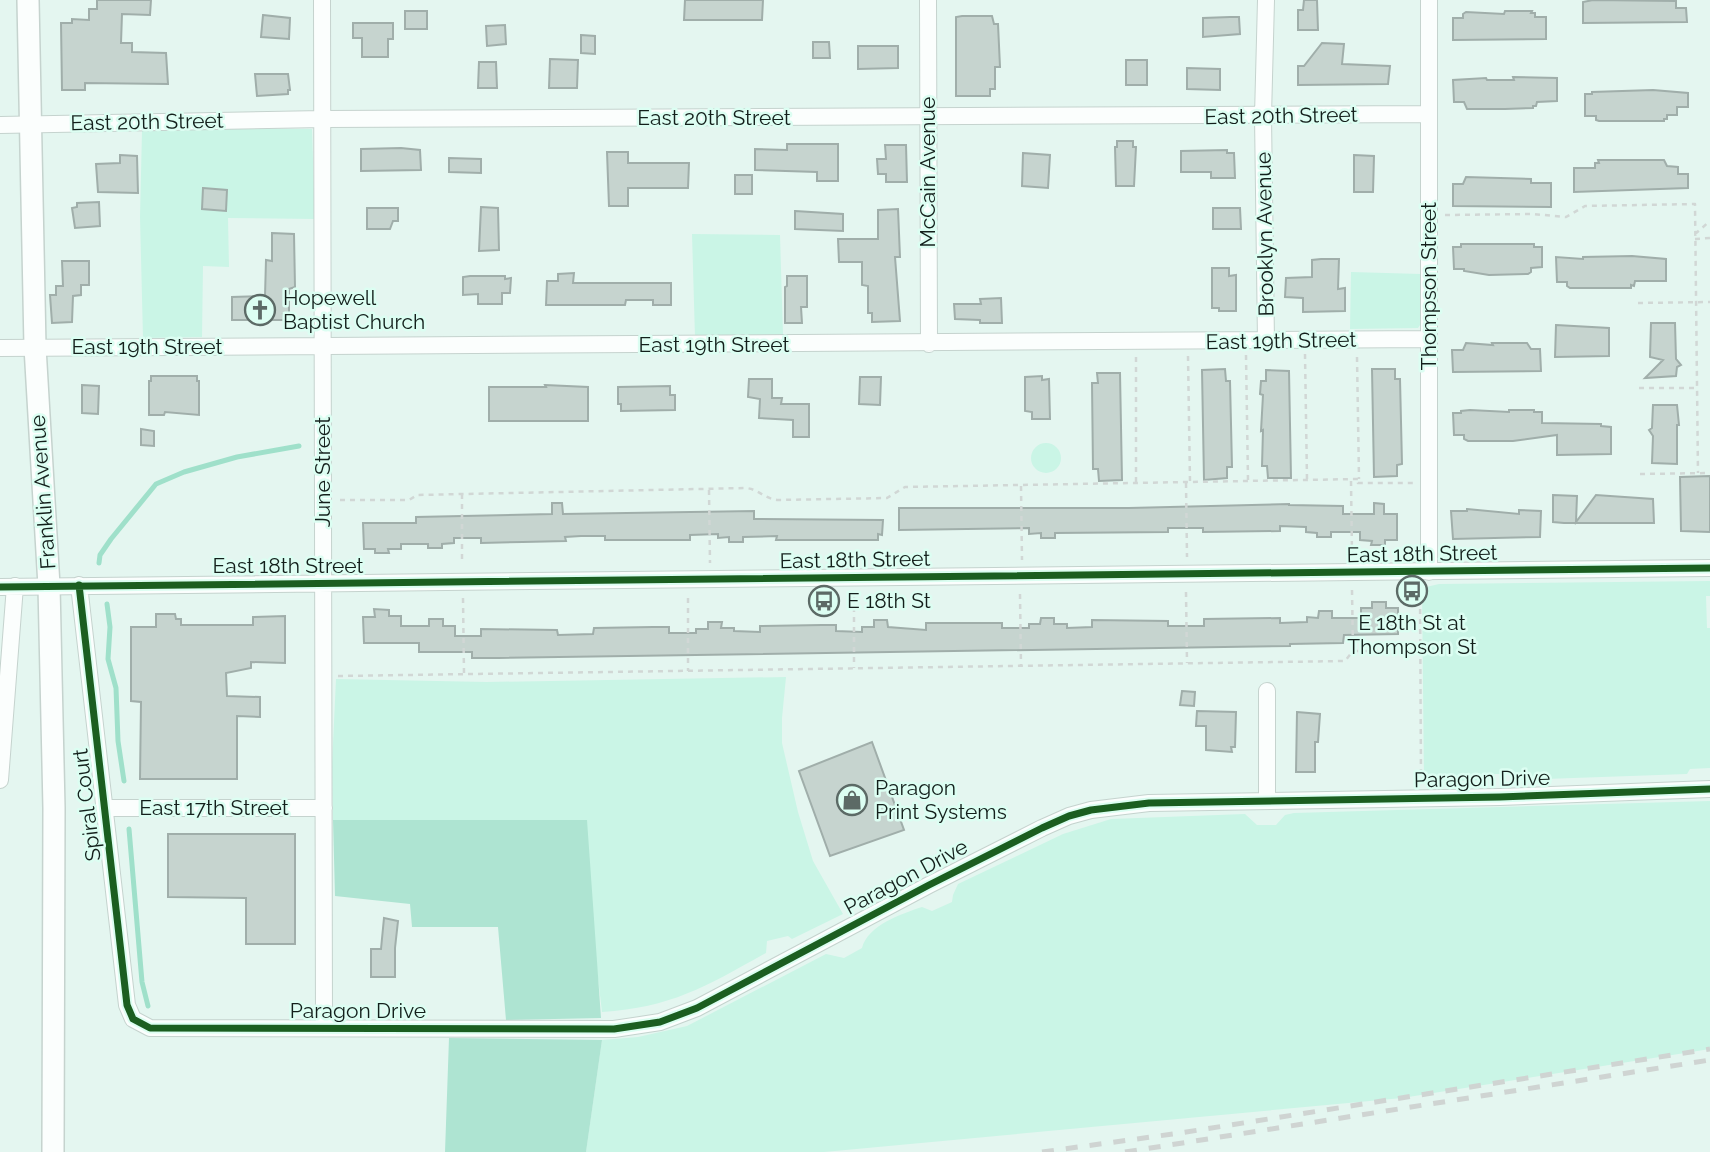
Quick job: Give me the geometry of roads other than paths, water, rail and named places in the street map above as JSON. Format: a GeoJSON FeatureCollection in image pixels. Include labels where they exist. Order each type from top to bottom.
{"type":"FeatureCollection","features":[{"type":"Feature","properties":{"kind":"street","name":"Franklin Avenue"},"geometry":{"type":"LineString","coordinates":[[28,0],[34,347],[49,586],[54,808],[53,1152]]}},
{"type":"Feature","properties":{"kind":"street","name":"June Street"},"geometry":{"type":"LineString","coordinates":[[322,0],[324,1028]]}},
{"type":"Feature","properties":{"kind":"street","name":"McCain Avenue"},"geometry":{"type":"LineString","coordinates":[[928,0],[929,344]]}},
{"type":"Feature","properties":{"kind":"street","name":"Brooklyn Avenue"},"geometry":{"type":"LineString","coordinates":[[1266,0],[1263,116],[1266,342]]}},
{"type":"Feature","properties":{"kind":"street","name":"Thompson Street"},"geometry":{"type":"LineString","coordinates":[[1429,0],[1429,572]]}},
{"type":"Feature","properties":{"kind":"street","name":"East 20th Street"},"geometry":{"type":"LineString","coordinates":[[0,125],[323,119],[1429,114]]}},
{"type":"Feature","properties":{"kind":"street","name":"East 19th Street"},"geometry":{"type":"LineString","coordinates":[[0,348],[1429,340]]}},
{"type":"Feature","properties":{"kind":"street","name":"East 18th Street"},"geometry":{"type":"LineString","coordinates":[[8,586],[1710,568]]}},
{"type":"Feature","properties":{"kind":"street","name":"Spiral Court"},"geometry":{"type":"LineString","coordinates":[[79,585],[127,1005],[133,1019]]}},
{"type":"Feature","properties":{"kind":"street"},"geometry":{"type":"LineString","coordinates":[[0,780],[8,586]]}},
{"type":"Feature","properties":{"kind":"street"},"geometry":{"type":"LineString","coordinates":[[1267,691],[1267,800]]}},
{"type":"Feature","properties":{"kind":"street","name":"Paragon Drive"},"geometry":{"type":"LineString","coordinates":[[133,1019],[150,1028],[614,1029],[660,1022],[696,1008],[1012,842],[1069,816],[1113,806],[1710,789]]}},
{"type":"Feature","properties":{"kind":"street","name":"East 17th Street"},"geometry":{"type":"LineString","coordinates":[[105,808],[324,808]]}},
{"type":"Feature","properties":{"kind":"waterway"},"geometry":{"type":"LineString","coordinates":[[99,563],[100,555],[111,539],[156,484],[184,472],[237,457],[299,446]]}},
{"type":"Feature","properties":{"kind":"waterway"},"geometry":{"type":"LineString","coordinates":[[107,604],[110,627],[108,659],[116,688],[118,741],[124,781]]}},
{"type":"Feature","properties":{"kind":"waterway"},"geometry":{"type":"LineString","coordinates":[[129,829],[142,982],[148,1006]]}},
{"type":"Feature","properties":{"kind":"railway"},"geometry":{"type":"LineString","coordinates":[[1042,1152],[1180,1133],[1710,1049]]}},
{"type":"Feature","properties":{"kind":"railway"},"geometry":{"type":"LineString","coordinates":[[1125,1152],[1710,1060]]}},
{"type":"Feature","properties":{"kind":"place","name":"Hopewell Baptist Church"},"geometry":{"type":"Point","coordinates":[260,310]}},
{"type":"Feature","properties":{"kind":"place","name":"E 18th St at Thompson St"},"geometry":{"type":"Point","coordinates":[1412,591]}},
{"type":"Feature","properties":{"kind":"place","name":"E 18th St"},"geometry":{"type":"Point","coordinates":[824,601]}},
{"type":"Feature","properties":{"kind":"place","name":"Paragon Print Systems"},"geometry":{"type":"Point","coordinates":[852,800]}}]}
